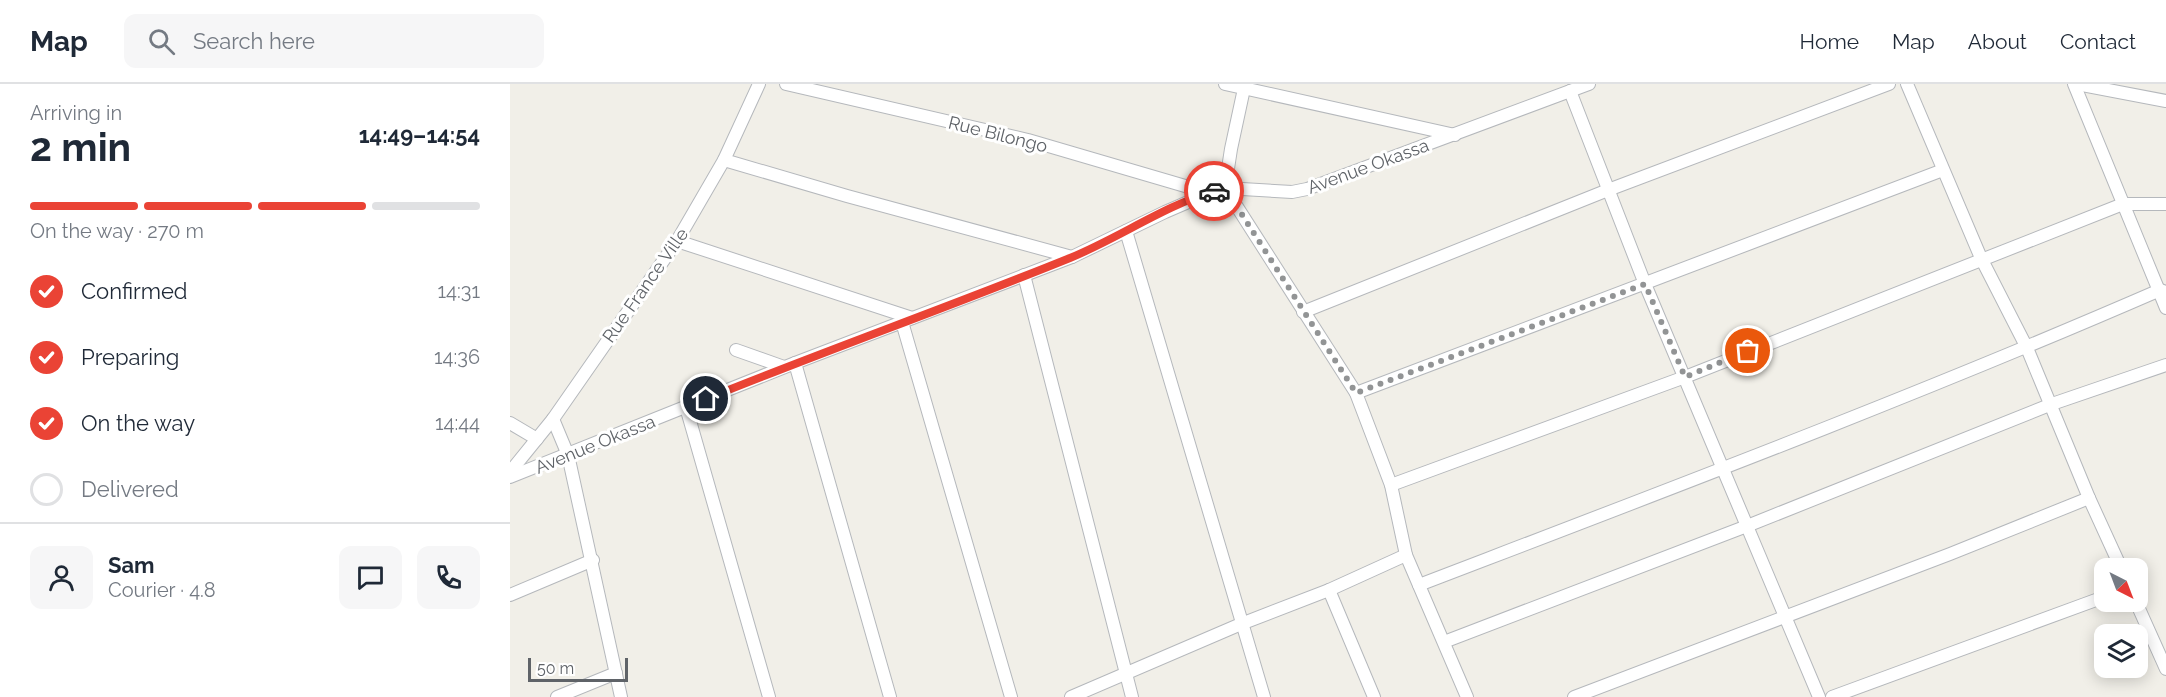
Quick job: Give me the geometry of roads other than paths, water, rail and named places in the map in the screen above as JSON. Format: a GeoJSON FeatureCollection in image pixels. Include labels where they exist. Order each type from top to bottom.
{"type":"FeatureCollection","features":[{"type":"Feature","properties":{"kind":"street","name":"Rue France Ville"},"geometry":{"type":"LineString","coordinates":[[510,472],[553,419],[677,241],[724,160],[759,84]]}},
{"type":"Feature","properties":{"kind":"street","name":"Rue Bilongo"},"geometry":{"type":"LineString","coordinates":[[786,84],[1028,140],[1209,193]]}},
{"type":"Feature","properties":{"kind":"street"},"geometry":{"type":"LineString","coordinates":[[1225,84],[1245,86],[1455,135]]}},
{"type":"Feature","properties":{"kind":"street","name":"Avenue Okassa"},"geometry":{"type":"LineString","coordinates":[[510,477],[789,365],[1072,257],[1209,193],[1225,188],[1292,192],[1307,189],[1588,84]]}},
{"type":"Feature","properties":{"kind":"street"},"geometry":{"type":"LineString","coordinates":[[1303,312],[1608,190],[1889,84]]}},
{"type":"Feature","properties":{"kind":"street"},"geometry":{"type":"LineString","coordinates":[[1907,84],[1981,258],[2027,348],[2052,404],[2089,498],[2116,558]]}},
{"type":"Feature","properties":{"kind":"street"},"geometry":{"type":"LineString","coordinates":[[2075,84],[2166,101]]}},
{"type":"Feature","properties":{"kind":"street"},"geometry":{"type":"LineString","coordinates":[[2075,84],[2123,204],[2163,291],[2166,308]]}},
{"type":"Feature","properties":{"kind":"street"},"geometry":{"type":"LineString","coordinates":[[1245,86],[1225,188],[1356,393],[1391,485],[1406,555],[1467,697]]}},
{"type":"Feature","properties":{"kind":"street"},"geometry":{"type":"LineString","coordinates":[[1570,91],[1645,284],[1819,697]]}},
{"type":"Feature","properties":{"kind":"street"},"geometry":{"type":"LineString","coordinates":[[724,160],[1072,257]]}},
{"type":"Feature","properties":{"kind":"street"},"geometry":{"type":"LineString","coordinates":[[1356,393],[1943,170]]}},
{"type":"Feature","properties":{"kind":"street"},"geometry":{"type":"LineString","coordinates":[[1391,485],[1685,377],[1981,258],[2123,204],[2166,204]]}},
{"type":"Feature","properties":{"kind":"street"},"geometry":{"type":"LineString","coordinates":[[1126,231],[1264,697]]}},
{"type":"Feature","properties":{"kind":"street"},"geometry":{"type":"LineString","coordinates":[[677,241],[907,320],[1011,697]]}},
{"type":"Feature","properties":{"kind":"street"},"geometry":{"type":"LineString","coordinates":[[1024,275],[1132,697]]}},
{"type":"Feature","properties":{"kind":"street"},"geometry":{"type":"LineString","coordinates":[[1419,585],[1724,468],[2027,348],[2163,291]]}},
{"type":"Feature","properties":{"kind":"street"},"geometry":{"type":"LineString","coordinates":[[735,350],[789,365],[890,697]]}},
{"type":"Feature","properties":{"kind":"street"},"geometry":{"type":"LineString","coordinates":[[1444,642],[1747,526],[2052,404],[2166,365]]}},
{"type":"Feature","properties":{"kind":"street"},"geometry":{"type":"LineString","coordinates":[[686,407],[770,697]]}},
{"type":"Feature","properties":{"kind":"street"},"geometry":{"type":"LineString","coordinates":[[553,419],[568,455],[621,697]]}},
{"type":"Feature","properties":{"kind":"street"},"geometry":{"type":"LineString","coordinates":[[510,423],[537,439]]}},
{"type":"Feature","properties":{"kind":"street"},"geometry":{"type":"LineString","coordinates":[[1574,697],[1950,554],[2089,498]]}},
{"type":"Feature","properties":{"kind":"street"},"geometry":{"type":"LineString","coordinates":[[1071,697],[1241,624],[1329,590],[1406,555]]}},
{"type":"Feature","properties":{"kind":"street"},"geometry":{"type":"LineString","coordinates":[[510,595],[592,560]]}},
{"type":"Feature","properties":{"kind":"street"},"geometry":{"type":"LineString","coordinates":[[1329,590],[1374,697]]}},
{"type":"Feature","properties":{"kind":"street"},"geometry":{"type":"LineString","coordinates":[[1832,697],[2094,601]]}},
{"type":"Feature","properties":{"kind":"street"},"geometry":{"type":"LineString","coordinates":[[2141,612],[2163,656],[2166,669]]}},
{"type":"Feature","properties":{"kind":"street"},"geometry":{"type":"LineString","coordinates":[[557,697],[616,673]]}}]}
